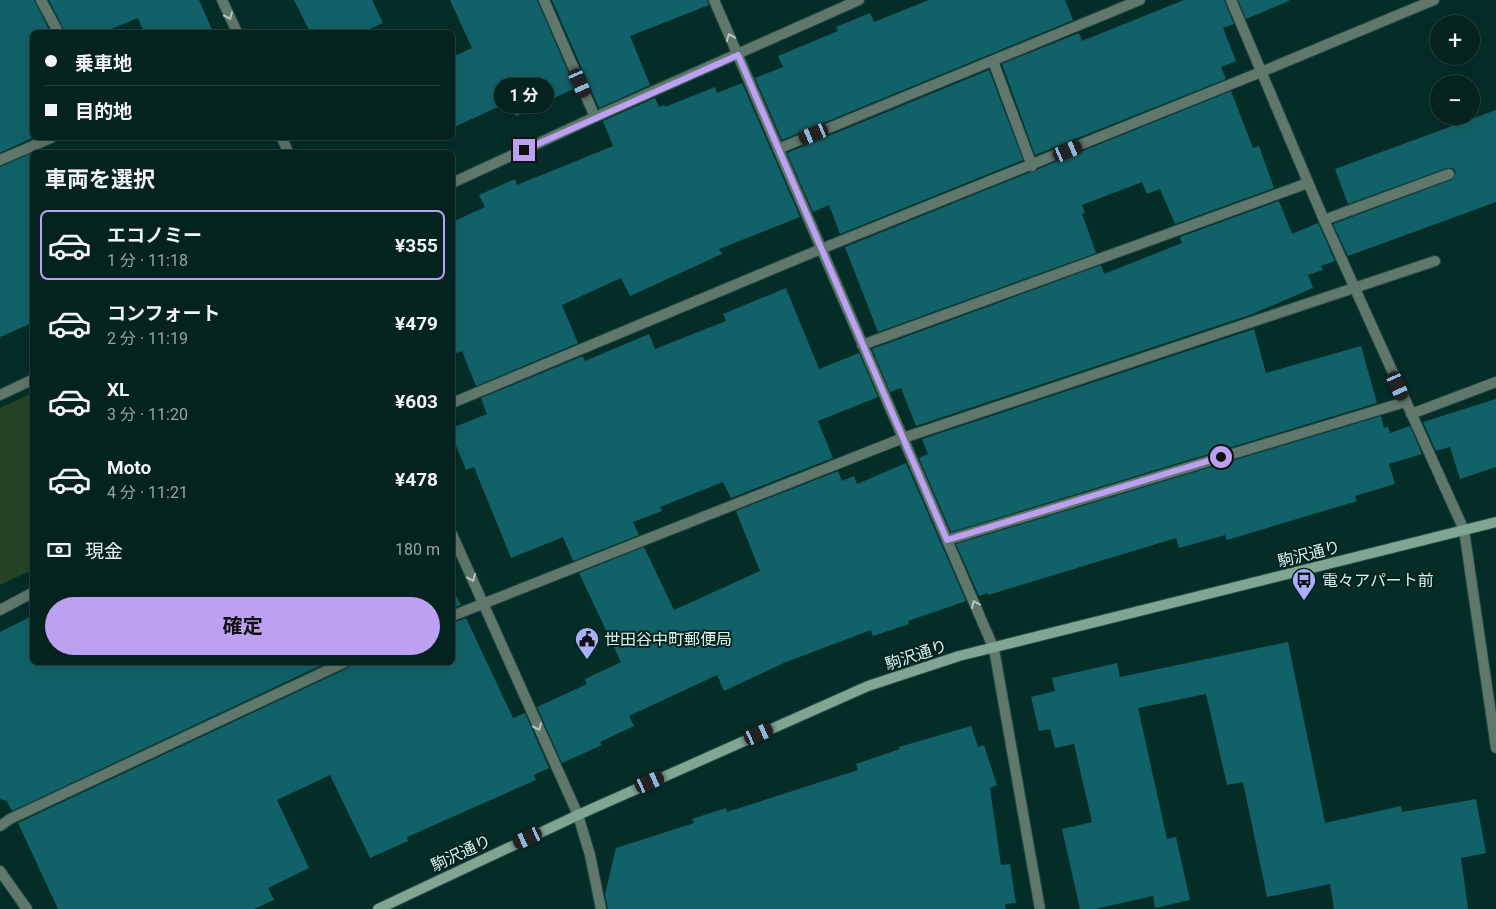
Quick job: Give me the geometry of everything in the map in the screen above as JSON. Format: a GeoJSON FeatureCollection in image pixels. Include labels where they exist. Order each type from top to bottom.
{"type":"FeatureCollection","features":[{"type":"Feature","properties":{"kind":"main road","name":"駒沢通り"},"geometry":{"type":"LineString","coordinates":[[378,909],[578,814],[868,686],[959,656],[994,649],[1496,522]]}},
{"type":"Feature","properties":{"kind":"street"},"geometry":{"type":"LineString","coordinates":[[41,0],[57,30]]}},
{"type":"Feature","properties":{"kind":"street"},"geometry":{"type":"LineString","coordinates":[[222,0],[236,30]]}},
{"type":"Feature","properties":{"kind":"street"},"geometry":{"type":"LineString","coordinates":[[544,0],[595,117]]}},
{"type":"Feature","properties":{"kind":"street"},"geometry":{"type":"LineString","coordinates":[[714,0],[994,649],[1040,909]]}},
{"type":"Feature","properties":{"kind":"street"},"geometry":{"type":"LineString","coordinates":[[455,182],[595,117],[859,0]]}},
{"type":"Feature","properties":{"kind":"street"},"geometry":{"type":"LineString","coordinates":[[778,149],[1140,0]]}},
{"type":"Feature","properties":{"kind":"street"},"geometry":{"type":"LineString","coordinates":[[1231,0],[1324,220],[1464,530],[1496,748]]}},
{"type":"Feature","properties":{"kind":"street"},"geometry":{"type":"LineString","coordinates":[[455,402],[822,249],[1032,166],[1434,0]]}},
{"type":"Feature","properties":{"kind":"street"},"geometry":{"type":"LineString","coordinates":[[993,61],[1032,166]]}},
{"type":"Feature","properties":{"kind":"street"},"geometry":{"type":"LineString","coordinates":[[0,160],[46,140]]}},
{"type":"Feature","properties":{"kind":"street"},"geometry":{"type":"LineString","coordinates":[[1324,220],[1449,174]]}},
{"type":"Feature","properties":{"kind":"street"},"geometry":{"type":"LineString","coordinates":[[862,345],[1308,183]]}},
{"type":"Feature","properties":{"kind":"street"},"geometry":{"type":"LineString","coordinates":[[455,615],[482,602],[903,438],[1435,261]]}},
{"type":"Feature","properties":{"kind":"street"},"geometry":{"type":"LineString","coordinates":[[0,395],[30,381]]}},
{"type":"Feature","properties":{"kind":"street"},"geometry":{"type":"LineString","coordinates":[[1412,414],[1496,382]]}},
{"type":"Feature","properties":{"kind":"street"},"geometry":{"type":"LineString","coordinates":[[947,540],[1405,402]]}},
{"type":"Feature","properties":{"kind":"street"},"geometry":{"type":"LineString","coordinates":[[455,541],[578,814],[590,854],[601,909]]}},
{"type":"Feature","properties":{"kind":"street"},"geometry":{"type":"LineString","coordinates":[[0,610],[30,594]]}},
{"type":"Feature","properties":{"kind":"street"},"geometry":{"type":"LineString","coordinates":[[0,826],[18,815],[338,665]]}},
{"type":"Feature","properties":{"kind":"street"},"geometry":{"type":"LineString","coordinates":[[0,871],[27,909]]}},
{"type":"Feature","properties":{"kind":"green space"},"geometry":{"type":"Polygon","coordinates":[[[30,394],[30,571],[0,585],[0,408],[30,394]]]}},
{"type":"Feature","properties":{"kind":"building"},"geometry":{"type":"Polygon","coordinates":[[[0,0],[34,0],[49,30],[30,30],[30,139],[0,153],[0,0]]]}},
{"type":"Feature","properties":{"kind":"building"},"geometry":{"type":"Polygon","coordinates":[[[49,0],[199,0],[212,30],[143,30],[138,18],[109,30],[64,30],[49,0]]]}},
{"type":"Feature","properties":{"kind":"building"},"geometry":{"type":"Polygon","coordinates":[[[294,0],[372,0],[383,23],[367,30],[309,30],[294,0]]]}},
{"type":"Feature","properties":{"kind":"building"},"geometry":{"type":"Polygon","coordinates":[[[450,0],[537,0],[575,88],[516,116],[509,102],[455,127],[455,56],[472,48],[450,0]]]}},
{"type":"Feature","properties":{"kind":"building"},"geometry":{"type":"Polygon","coordinates":[[[552,0],[707,0],[709,5],[630,36],[650,85],[599,108],[552,0]]]}},
{"type":"Feature","properties":{"kind":"building"},"geometry":{"type":"Polygon","coordinates":[[[929,0],[1065,0],[1073,20],[782,140],[755,78],[783,67],[778,56],[838,31],[836,27],[870,13],[874,22],[929,0]]]}},
{"type":"Feature","properties":{"kind":"building"},"geometry":{"type":"Polygon","coordinates":[[[1184,0],[1224,0],[1234,24],[1223,28],[1236,61],[1221,67],[1226,79],[1035,155],[1002,64],[1079,33],[1082,41],[1184,0]]]}},
{"type":"Feature","properties":{"kind":"building"},"geometry":{"type":"Polygon","coordinates":[[[1238,0],[1289,0],[1289,1],[1246,19],[1238,0]]]}},
{"type":"Feature","properties":{"kind":"building"},"geometry":{"type":"Polygon","coordinates":[[[989,70],[1023,160],[840,234],[829,205],[813,212],[787,153],[989,70]]]}},
{"type":"Feature","properties":{"kind":"building"},"geometry":{"type":"Polygon","coordinates":[[[742,83],[800,217],[719,249],[722,254],[630,296],[621,278],[562,305],[578,343],[476,386],[462,351],[455,354],[455,221],[485,207],[479,195],[515,179],[517,185],[613,146],[603,121],[655,98],[659,107],[664,105],[665,107],[715,87],[717,93],[742,83]]]}},
{"type":"Feature","properties":{"kind":"building"},"geometry":{"type":"Polygon","coordinates":[[[1231,91],[1253,148],[1259,146],[1274,188],[1175,224],[1160,189],[1147,194],[1142,182],[1082,205],[1085,213],[1082,214],[1096,253],[878,332],[845,247],[1231,91]]]}},
{"type":"Feature","properties":{"kind":"building"},"geometry":{"type":"Polygon","coordinates":[[[1496,110],[1496,202],[1348,256],[1333,224],[1451,180],[1456,172],[1453,168],[1447,168],[1348,204],[1335,169],[1455,125],[1480,125],[1480,116],[1496,110]]]}},
{"type":"Feature","properties":{"kind":"building"},"geometry":{"type":"Polygon","coordinates":[[[30,154],[30,324],[0,337],[0,167],[30,154]]]}},
{"type":"Feature","properties":{"kind":"building"},"geometry":{"type":"Polygon","coordinates":[[[1279,201],[1292,234],[1318,223],[1335,261],[1321,266],[1323,270],[1308,275],[1313,288],[1250,315],[916,426],[901,388],[890,392],[872,349],[1101,265],[1104,274],[1182,243],[1180,237],[1279,201]]]}},
{"type":"Feature","properties":{"kind":"building"},"geometry":{"type":"Polygon","coordinates":[[[786,288],[819,369],[859,353],[878,397],[818,421],[833,458],[731,498],[723,482],[660,507],[662,511],[633,522],[639,535],[573,561],[563,537],[511,558],[474,467],[466,470],[455,443],[455,427],[487,414],[481,398],[583,356],[585,361],[649,334],[655,349],[726,321],[723,314],[786,288]]]}},
{"type":"Feature","properties":{"kind":"building"},"geometry":{"type":"Polygon","coordinates":[[[1254,329],[1266,373],[1361,346],[1377,403],[951,532],[919,458],[928,454],[922,439],[1254,329]]]}},
{"type":"Feature","properties":{"kind":"building"},"geometry":{"type":"Polygon","coordinates":[[[1496,399],[1496,467],[1460,479],[1450,447],[1436,451],[1423,422],[1496,399]]]}},
{"type":"Feature","properties":{"kind":"building"},"geometry":{"type":"Polygon","coordinates":[[[1381,416],[1384,428],[1388,427],[1390,433],[1410,426],[1422,454],[1389,464],[1395,484],[1355,496],[1357,501],[1227,540],[1225,535],[1179,548],[1176,538],[988,595],[988,593],[979,596],[956,544],[1381,416]]]}},
{"type":"Feature","properties":{"kind":"building"},"geometry":{"type":"Polygon","coordinates":[[[906,463],[966,601],[908,621],[909,624],[873,636],[871,630],[786,662],[724,691],[717,675],[629,716],[634,726],[600,742],[602,745],[562,763],[537,707],[587,684],[585,679],[621,662],[579,573],[644,547],[674,610],[760,571],[736,511],[838,471],[842,481],[854,476],[857,484],[906,463]]]}},
{"type":"Feature","properties":{"kind":"building"},"geometry":{"type":"Polygon","coordinates":[[[455,594],[461,605],[455,607],[455,594]]]}},
{"type":"Feature","properties":{"kind":"building"},"geometry":{"type":"Polygon","coordinates":[[[30,617],[30,665],[322,665],[12,811],[7,801],[0,799],[0,632],[30,617]]]}},
{"type":"Feature","properties":{"kind":"building"},"geometry":{"type":"Polygon","coordinates":[[[466,618],[513,718],[525,713],[549,768],[534,775],[536,780],[407,837],[408,841],[370,858],[330,775],[277,800],[309,868],[268,888],[274,900],[254,909],[58,909],[18,823],[348,668],[350,665],[455,665],[455,622],[466,618]]]}},
{"type":"Feature","properties":{"kind":"building"},"geometry":{"type":"Polygon","coordinates":[[[1288,642],[1325,823],[1401,806],[1402,812],[1476,799],[1486,853],[1461,858],[1468,909],[1334,909],[1330,884],[1267,897],[1243,782],[1227,785],[1206,694],[1138,708],[1167,839],[1176,837],[1190,900],[1155,908],[1153,896],[1095,909],[1080,909],[1062,829],[1092,822],[1074,744],[1055,748],[1050,729],[1039,731],[1031,697],[1055,691],[1052,678],[1117,663],[1120,677],[1288,642]]]}},
{"type":"Feature","properties":{"kind":"building"},"geometry":{"type":"Polygon","coordinates":[[[971,726],[978,747],[984,745],[997,785],[990,788],[1001,865],[1010,864],[1016,903],[1005,904],[1006,909],[608,909],[605,894],[616,848],[694,823],[692,819],[726,808],[727,812],[858,770],[856,764],[900,749],[899,747],[971,726]]]}},
{"type":"Feature","properties":{"kind":"place","name":"電々アパート前"},"geometry":{"type":"Point","coordinates":[1304,601]}},
{"type":"Feature","properties":{"kind":"place","name":"世田谷中町郵便局"},"geometry":{"type":"Point","coordinates":[587,660]}},
{"type":"Feature","properties":{"kind":"route"},"geometry":{"type":"LineString","coordinates":[[524,150],[738,55],[947,540],[1221,457]]}}]}
